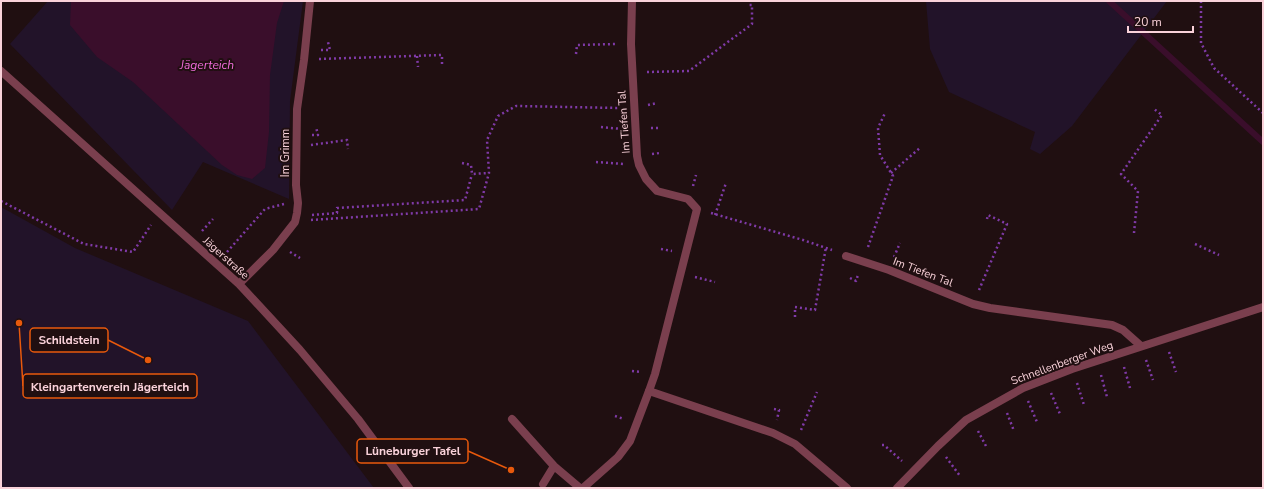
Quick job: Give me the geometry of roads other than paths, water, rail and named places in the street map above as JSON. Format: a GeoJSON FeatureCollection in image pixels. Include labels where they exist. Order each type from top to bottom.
{"type":"FeatureCollection","features":[{"type":"Feature","properties":{"kind":"street","name":"Im Grimm"},"geometry":{"type":"LineString","coordinates":[[239,284],[272,250],[295,222],[297,213],[297,109],[310,1]]}},
{"type":"Feature","properties":{"kind":"street","name":"Im Tiefen Tal"},"geometry":{"type":"LineString","coordinates":[[632,1],[631,44],[637,156],[646,179],[657,190],[688,199],[697,209],[655,374],[649,391]]}},
{"type":"Feature","properties":{"kind":"street","name":"Jägerstraße"},"geometry":{"type":"LineString","coordinates":[[1,71],[239,284],[300,350],[348,408],[408,488]]}},
{"type":"Feature","properties":{"kind":"street","name":"Im Tiefen Tal"},"geometry":{"type":"LineString","coordinates":[[846,256],[889,270],[973,304],[990,308],[1112,325],[1123,330],[1141,346]]}},
{"type":"Feature","properties":{"kind":"street","name":"Schnellenberger Weg"},"geometry":{"type":"LineString","coordinates":[[897,488],[938,446],[971,418],[1023,388],[1072,369],[1141,346],[1263,308]]}},
{"type":"Feature","properties":{"kind":"street"},"geometry":{"type":"LineString","coordinates":[[583,488],[618,457],[630,441],[649,391],[773,433],[795,444],[848,488]]}},
{"type":"Feature","properties":{"kind":"street"},"geometry":{"type":"LineString","coordinates":[[512,419],[554,466],[580,488]]}},
{"type":"Feature","properties":{"kind":"street"},"geometry":{"type":"LineString","coordinates":[[544,484],[554,466]]}},
{"type":"Feature","properties":{"kind":"water","name":"Jägerteich"},"geometry":{"type":"Polygon","coordinates":[[[71,1],[284,1],[277,23],[270,75],[269,132],[265,168],[252,179],[237,175],[222,165],[133,82],[97,57],[70,25],[71,1]]]}},
{"type":"Feature","properties":{"kind":"waterway"},"geometry":{"type":"LineString","coordinates":[[1109,1],[1263,142]]}},
{"type":"Feature","properties":{"kind":"place","name":"Kleingartenverein Jägerteich"},"geometry":{"type":"Point","coordinates":[19,323]}},
{"type":"Feature","properties":{"kind":"place","name":"Schildstein"},"geometry":{"type":"Point","coordinates":[148,360]}},
{"type":"Feature","properties":{"kind":"place","name":"Lüneburger Tafel"},"geometry":{"type":"Point","coordinates":[511,470]}}]}
